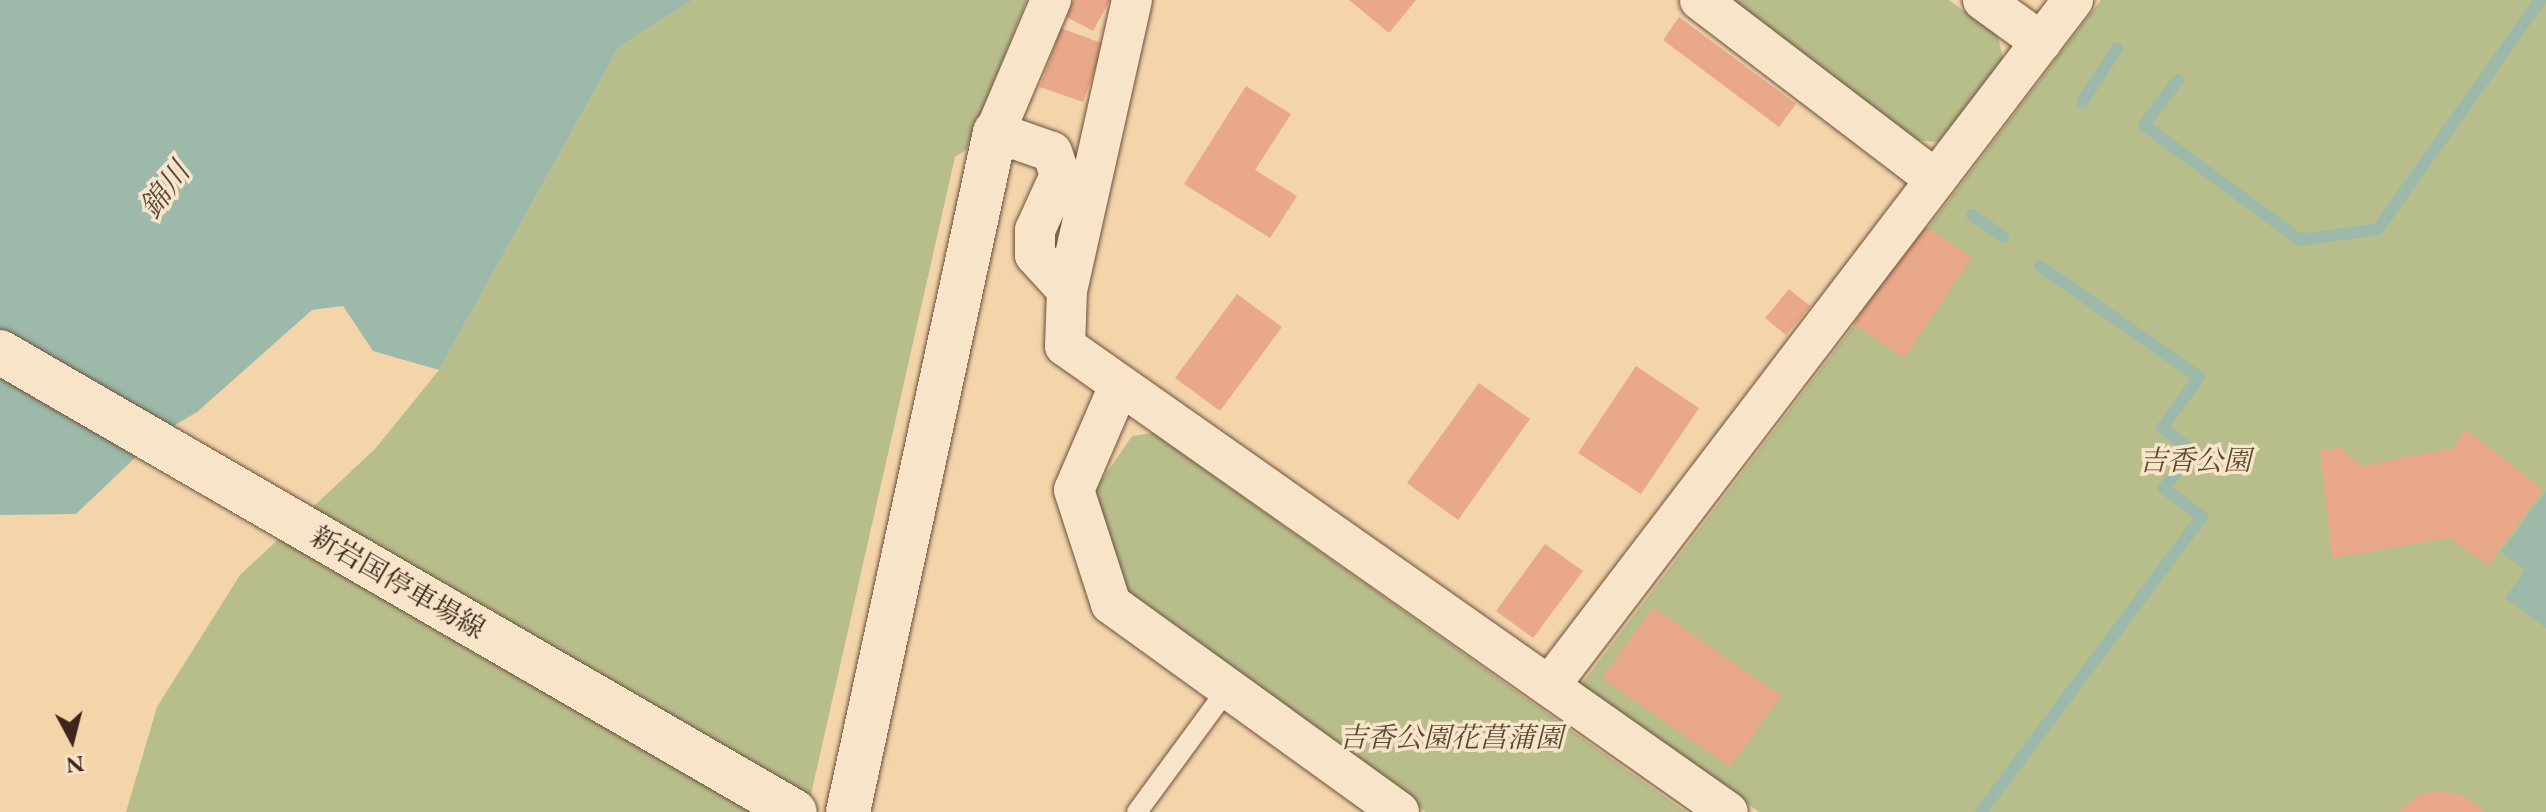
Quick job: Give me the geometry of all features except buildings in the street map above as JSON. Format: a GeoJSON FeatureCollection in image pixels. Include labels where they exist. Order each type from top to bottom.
{"type":"FeatureCollection","features":[{"type":"Feature","properties":{"kind":"main road"},"geometry":{"type":"LineString","coordinates":[[848,812],[995,132]]}},
{"type":"Feature","properties":{"kind":"main road","name":"新岩国停車場線"},"geometry":{"type":"LineString","coordinates":[[0,352],[795,812]]}},
{"type":"Feature","properties":{"kind":"street"},"geometry":{"type":"LineString","coordinates":[[1051,0],[995,132],[1052,152],[1060,175],[1035,230],[1035,255],[1067,290]]}},
{"type":"Feature","properties":{"kind":"street"},"geometry":{"type":"LineString","coordinates":[[1132,0],[1067,290],[1065,346],[1728,812]]}},
{"type":"Feature","properties":{"kind":"street"},"geometry":{"type":"LineString","coordinates":[[1700,0],[1935,179]]}},
{"type":"Feature","properties":{"kind":"street"},"geometry":{"type":"LineString","coordinates":[[1983,0],[2041,42]]}},
{"type":"Feature","properties":{"kind":"street"},"geometry":{"type":"LineString","coordinates":[[1550,685],[2073,0]]}},
{"type":"Feature","properties":{"kind":"street"},"geometry":{"type":"LineString","coordinates":[[1119,386],[1074,490],[1111,604],[1399,812]]}},
{"type":"Feature","properties":{"kind":"lane"},"geometry":{"type":"LineString","coordinates":[[1137,812],[1228,688]]}},
{"type":"Feature","properties":{"kind":"green space"},"geometry":{"type":"Polygon","coordinates":[[[693,0],[1027,0],[966,150],[955,157],[807,812],[126,812],[157,707],[240,575],[375,449],[439,370],[619,47],[693,0]]]}},
{"type":"Feature","properties":{"kind":"green space"},"geometry":{"type":"Polygon","coordinates":[[[1727,0],[1949,0],[1998,36],[2003,59],[1938,142],[1914,140],[1727,0]]]}},
{"type":"Feature","properties":{"kind":"green space","name":"吉香公園"},"geometry":{"type":"Polygon","coordinates":[[[2101,0],[2546,0],[2546,812],[1759,812],[1581,685],[2101,0]]]}},
{"type":"Feature","properties":{"kind":"green space","name":"吉香公園花菖蒲園"},"geometry":{"type":"Polygon","coordinates":[[[1153,433],[1686,812],[1426,812],[1119,586],[1090,497],[1132,436],[1153,433]]]}},
{"type":"Feature","properties":{"kind":"water","name":"錦川"},"geometry":{"type":"Polygon","coordinates":[[[0,0],[693,0],[619,47],[439,370],[373,351],[343,306],[312,310],[197,412],[160,434],[76,514],[0,515],[0,0]]]}},
{"type":"Feature","properties":{"kind":"water"},"geometry":{"type":"Polygon","coordinates":[[[2546,491],[2546,628],[2505,598],[2525,570],[2501,552],[2546,491]]]}},
{"type":"Feature","properties":{"kind":"waterway"},"geometry":{"type":"LineString","coordinates":[[2178,80],[2144,125],[2300,240],[2378,229],[2540,0]]}},
{"type":"Feature","properties":{"kind":"waterway"},"geometry":{"type":"LineString","coordinates":[[2082,102],[2117,49]]}},
{"type":"Feature","properties":{"kind":"waterway"},"geometry":{"type":"LineString","coordinates":[[1972,215],[2003,237]]}},
{"type":"Feature","properties":{"kind":"waterway"},"geometry":{"type":"LineString","coordinates":[[1981,812],[2202,517],[2164,488],[2194,452],[2162,428],[2199,377],[2040,266]]}}]}
